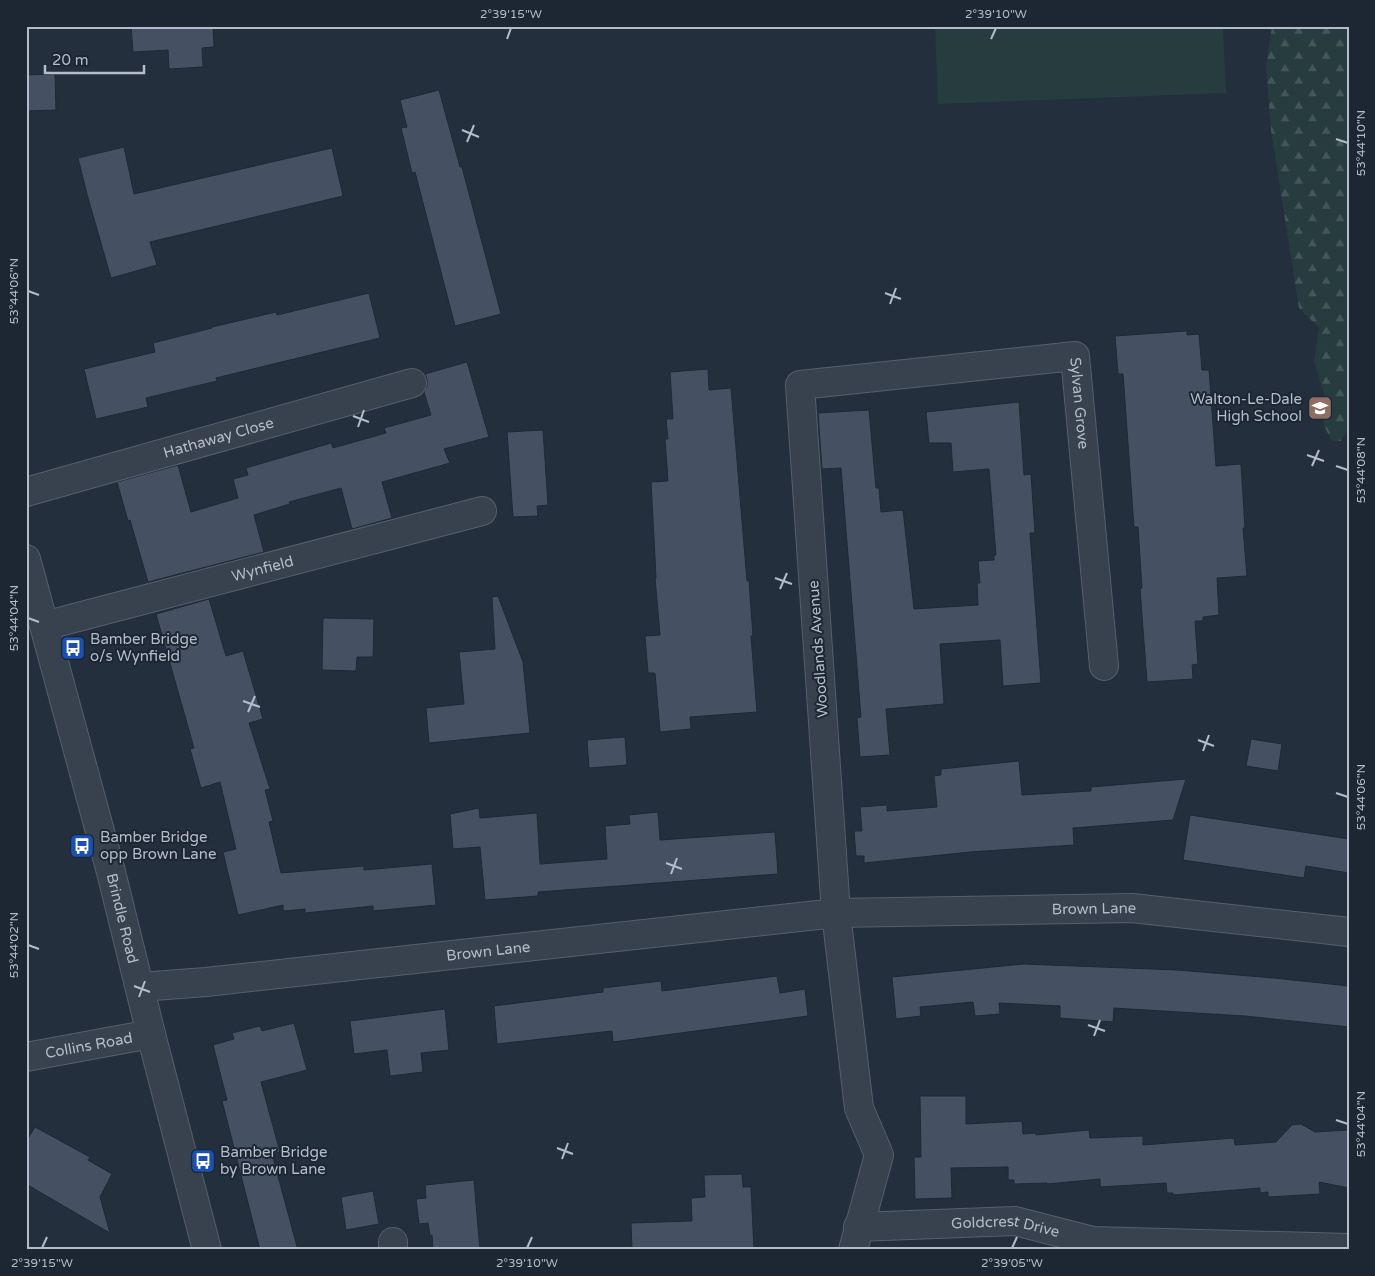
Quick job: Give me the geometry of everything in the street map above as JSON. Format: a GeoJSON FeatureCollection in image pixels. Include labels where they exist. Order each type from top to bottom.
{"type":"FeatureCollection","features":[{"type":"Feature","properties":{"kind":"street","name":"Sylvan Grove"},"geometry":{"type":"LineString","coordinates":[[800,385],[1075,356],[1104,666]]}},
{"type":"Feature","properties":{"kind":"street","name":"Hathaway Close"},"geometry":{"type":"LineString","coordinates":[[26,492],[412,383]]}},
{"type":"Feature","properties":{"kind":"street","name":"Woodlands Avenue"},"geometry":{"type":"LineString","coordinates":[[800,385],[836,913]]}},
{"type":"Feature","properties":{"kind":"street","name":"Wynfield"},"geometry":{"type":"LineString","coordinates":[[44,626],[482,511]]}},
{"type":"Feature","properties":{"kind":"street","name":"Brindle Road"},"geometry":{"type":"LineString","coordinates":[[26,559],[208,1250]]}},
{"type":"Feature","properties":{"kind":"street","name":"Brown Lane"},"geometry":{"type":"LineString","coordinates":[[140,987],[206,982],[836,913],[1132,908],[1349,932]]}},
{"type":"Feature","properties":{"kind":"street"},"geometry":{"type":"LineString","coordinates":[[836,913],[859,1108],[879,1155],[855,1238]]}},
{"type":"Feature","properties":{"kind":"street","name":"Collins Road"},"geometry":{"type":"LineString","coordinates":[[26,1057],[151,1034]]}},
{"type":"Feature","properties":{"kind":"street","name":"Goldcrest Drive"},"geometry":{"type":"LineString","coordinates":[[855,1238],[1015,1221],[1093,1245],[1337,1249]]}},
{"type":"Feature","properties":{"kind":"green space"},"geometry":{"type":"Polygon","coordinates":[[[935,26],[1223,26],[1226,93],[938,104],[935,26]]]}},
{"type":"Feature","properties":{"kind":"green space"},"geometry":{"type":"Polygon","coordinates":[[[1272,26],[1349,26],[1349,427],[1341,441],[1332,441],[1323,424],[1326,400],[1314,361],[1319,328],[1299,308],[1271,130],[1266,66],[1272,26]]]}},
{"type":"Feature","properties":{"kind":"building"},"geometry":{"type":"Polygon","coordinates":[[[131,26],[213,26],[214,47],[202,48],[203,67],[169,69],[168,50],[133,52],[131,26]]]}},
{"type":"Feature","properties":{"kind":"building"},"geometry":{"type":"Polygon","coordinates":[[[55,74],[56,110],[26,111],[26,75],[55,74]]]}},
{"type":"Feature","properties":{"kind":"building"},"geometry":{"type":"Polygon","coordinates":[[[439,90],[460,167],[462,167],[501,314],[455,326],[415,172],[412,173],[401,128],[407,127],[400,100],[439,90]]]}},
{"type":"Feature","properties":{"kind":"building"},"geometry":{"type":"Polygon","coordinates":[[[124,147],[134,194],[332,148],[343,196],[150,242],[157,265],[111,278],[78,158],[124,147]]]}},
{"type":"Feature","properties":{"kind":"building"},"geometry":{"type":"Polygon","coordinates":[[[369,293],[380,338],[216,378],[217,381],[146,398],[148,407],[96,419],[84,369],[155,352],[153,343],[212,327],[276,312],[277,315],[369,293]]]}},
{"type":"Feature","properties":{"kind":"building"},"geometry":{"type":"Polygon","coordinates":[[[1187,331],[1187,335],[1199,334],[1202,370],[1209,370],[1216,466],[1241,464],[1247,576],[1217,578],[1219,615],[1203,617],[1203,621],[1195,621],[1198,664],[1192,665],[1193,679],[1147,682],[1140,589],[1142,588],[1138,527],[1134,527],[1123,374],[1118,374],[1115,336],[1187,331]]]}},
{"type":"Feature","properties":{"kind":"building"},"geometry":{"type":"Polygon","coordinates":[[[467,362],[489,437],[444,449],[450,463],[382,482],[392,518],[352,529],[341,488],[289,502],[290,504],[254,515],[264,552],[148,582],[117,482],[178,465],[191,512],[238,498],[233,479],[248,475],[246,468],[331,443],[333,448],[386,433],[384,428],[431,415],[424,392],[427,386],[425,374],[467,362]]]}},
{"type":"Feature","properties":{"kind":"building"},"geometry":{"type":"Polygon","coordinates":[[[708,369],[709,390],[731,388],[747,581],[749,580],[757,712],[690,717],[691,729],[660,732],[655,673],[648,673],[645,636],[660,635],[655,578],[651,482],[668,481],[665,439],[668,439],[666,419],[673,419],[670,372],[708,369]]]}},
{"type":"Feature","properties":{"kind":"building"},"geometry":{"type":"Polygon","coordinates":[[[1019,402],[1024,475],[1031,474],[1035,533],[1030,533],[1041,683],[1003,686],[1000,640],[940,644],[944,704],[886,709],[890,755],[860,757],[857,718],[861,717],[841,468],[822,469],[818,413],[869,410],[876,488],[879,488],[881,512],[903,510],[914,609],[978,605],[977,583],[980,583],[978,561],[994,560],[994,555],[996,555],[989,469],[953,472],[951,443],[929,443],[926,412],[1019,402]]]}},
{"type":"Feature","properties":{"kind":"building"},"geometry":{"type":"Polygon","coordinates":[[[543,430],[548,505],[537,506],[538,516],[513,517],[507,432],[543,430]]]}},
{"type":"Feature","properties":{"kind":"building"},"geometry":{"type":"Polygon","coordinates":[[[498,596],[523,662],[530,733],[429,743],[426,708],[464,704],[459,652],[495,649],[492,597],[498,596]]]}},
{"type":"Feature","properties":{"kind":"building"},"geometry":{"type":"Polygon","coordinates":[[[209,599],[226,656],[243,651],[263,719],[249,723],[270,789],[265,790],[273,821],[269,822],[281,873],[364,866],[364,870],[432,864],[436,905],[373,911],[373,906],[305,913],[305,909],[283,911],[283,905],[238,915],[223,852],[236,849],[220,782],[201,788],[190,749],[194,748],[156,614],[209,599]]]}},
{"type":"Feature","properties":{"kind":"building"},"geometry":{"type":"Polygon","coordinates":[[[323,618],[374,619],[373,657],[357,657],[356,671],[322,670],[323,618]]]}},
{"type":"Feature","properties":{"kind":"building"},"geometry":{"type":"Polygon","coordinates":[[[625,737],[627,765],[589,768],[587,740],[625,737]]]}},
{"type":"Feature","properties":{"kind":"building"},"geometry":{"type":"Polygon","coordinates":[[[1251,739],[1282,744],[1278,771],[1246,766],[1251,739]]]}},
{"type":"Feature","properties":{"kind":"building"},"geometry":{"type":"Polygon","coordinates":[[[1019,761],[1022,795],[1091,791],[1091,787],[1186,779],[1173,820],[1073,828],[1074,845],[970,852],[864,863],[864,856],[856,856],[854,831],[862,831],[860,807],[887,805],[887,811],[937,807],[934,776],[941,775],[941,769],[1019,761]]]}},
{"type":"Feature","properties":{"kind":"building"},"geometry":{"type":"Polygon","coordinates":[[[479,808],[480,818],[537,813],[540,864],[607,859],[605,826],[630,824],[629,815],[658,812],[660,840],[775,832],[778,874],[538,892],[538,896],[485,900],[480,847],[453,849],[450,814],[479,808]]]}},
{"type":"Feature","properties":{"kind":"building"},"geometry":{"type":"Polygon","coordinates":[[[1190,815],[1349,839],[1349,873],[1306,866],[1304,878],[1183,860],[1190,815]]]}},
{"type":"Feature","properties":{"kind":"building"},"geometry":{"type":"Polygon","coordinates":[[[1023,964],[1177,970],[1349,986],[1349,1027],[1245,1016],[1114,1008],[1113,1022],[1060,1018],[1060,1006],[999,1003],[1000,1014],[975,1016],[973,1002],[920,1007],[921,1016],[896,1019],[892,977],[1023,964]]]}},
{"type":"Feature","properties":{"kind":"building"},"geometry":{"type":"Polygon","coordinates":[[[777,976],[780,993],[805,989],[808,1016],[613,1042],[612,1031],[497,1044],[494,1006],[603,992],[603,988],[661,981],[662,991],[777,976]]]}},
{"type":"Feature","properties":{"kind":"building"},"geometry":{"type":"Polygon","coordinates":[[[445,1009],[449,1050],[421,1053],[423,1072],[390,1076],[387,1050],[354,1054],[350,1021],[445,1009]]]}},
{"type":"Feature","properties":{"kind":"building"},"geometry":{"type":"Polygon","coordinates":[[[294,1023],[307,1070],[261,1082],[280,1152],[272,1154],[298,1250],[260,1250],[222,1101],[227,1100],[213,1045],[234,1039],[232,1033],[260,1026],[262,1031],[294,1023]]]}},
{"type":"Feature","properties":{"kind":"building"},"geometry":{"type":"Polygon","coordinates":[[[920,1096],[966,1096],[966,1124],[1022,1121],[1023,1134],[1036,1133],[1036,1135],[1089,1130],[1090,1138],[1143,1136],[1143,1145],[1234,1138],[1235,1145],[1276,1142],[1292,1125],[1301,1124],[1315,1132],[1349,1130],[1349,1188],[1319,1182],[1320,1194],[1268,1197],[1268,1192],[1260,1193],[1260,1188],[1173,1195],[1173,1193],[1167,1193],[1166,1183],[1100,1187],[1100,1179],[1047,1184],[1014,1184],[1014,1180],[1008,1180],[1008,1167],[951,1168],[952,1198],[915,1199],[914,1157],[921,1157],[920,1096]]]}},
{"type":"Feature","properties":{"kind":"building"},"geometry":{"type":"Polygon","coordinates":[[[35,1127],[90,1157],[88,1160],[112,1174],[100,1197],[110,1233],[26,1184],[26,1142],[35,1127]]]}},
{"type":"Feature","properties":{"kind":"building"},"geometry":{"type":"Polygon","coordinates":[[[742,1174],[743,1187],[751,1187],[754,1250],[632,1250],[631,1223],[692,1221],[691,1198],[705,1197],[704,1175],[742,1174]]]}},
{"type":"Feature","properties":{"kind":"building"},"geometry":{"type":"Polygon","coordinates":[[[474,1180],[480,1250],[433,1250],[432,1235],[430,1236],[428,1223],[419,1224],[416,1199],[426,1198],[425,1185],[474,1180]]]}},
{"type":"Feature","properties":{"kind":"building"},"geometry":{"type":"Polygon","coordinates":[[[373,1191],[379,1224],[346,1230],[341,1197],[373,1191]]]}},
{"type":"Feature","properties":{"kind":"place","name":"Walton-Le-Dale High School"},"geometry":{"type":"Point","coordinates":[1320,408]}},
{"type":"Feature","properties":{"kind":"place","name":"Bamber Bridge o/s Wynfield"},"geometry":{"type":"Point","coordinates":[73,648]}},
{"type":"Feature","properties":{"kind":"place","name":"Bamber Bridge opp Brown Lane"},"geometry":{"type":"Point","coordinates":[82,846]}},
{"type":"Feature","properties":{"kind":"place","name":"Bamber Bridge by Brown Lane"},"geometry":{"type":"Point","coordinates":[203,1161]}}]}
